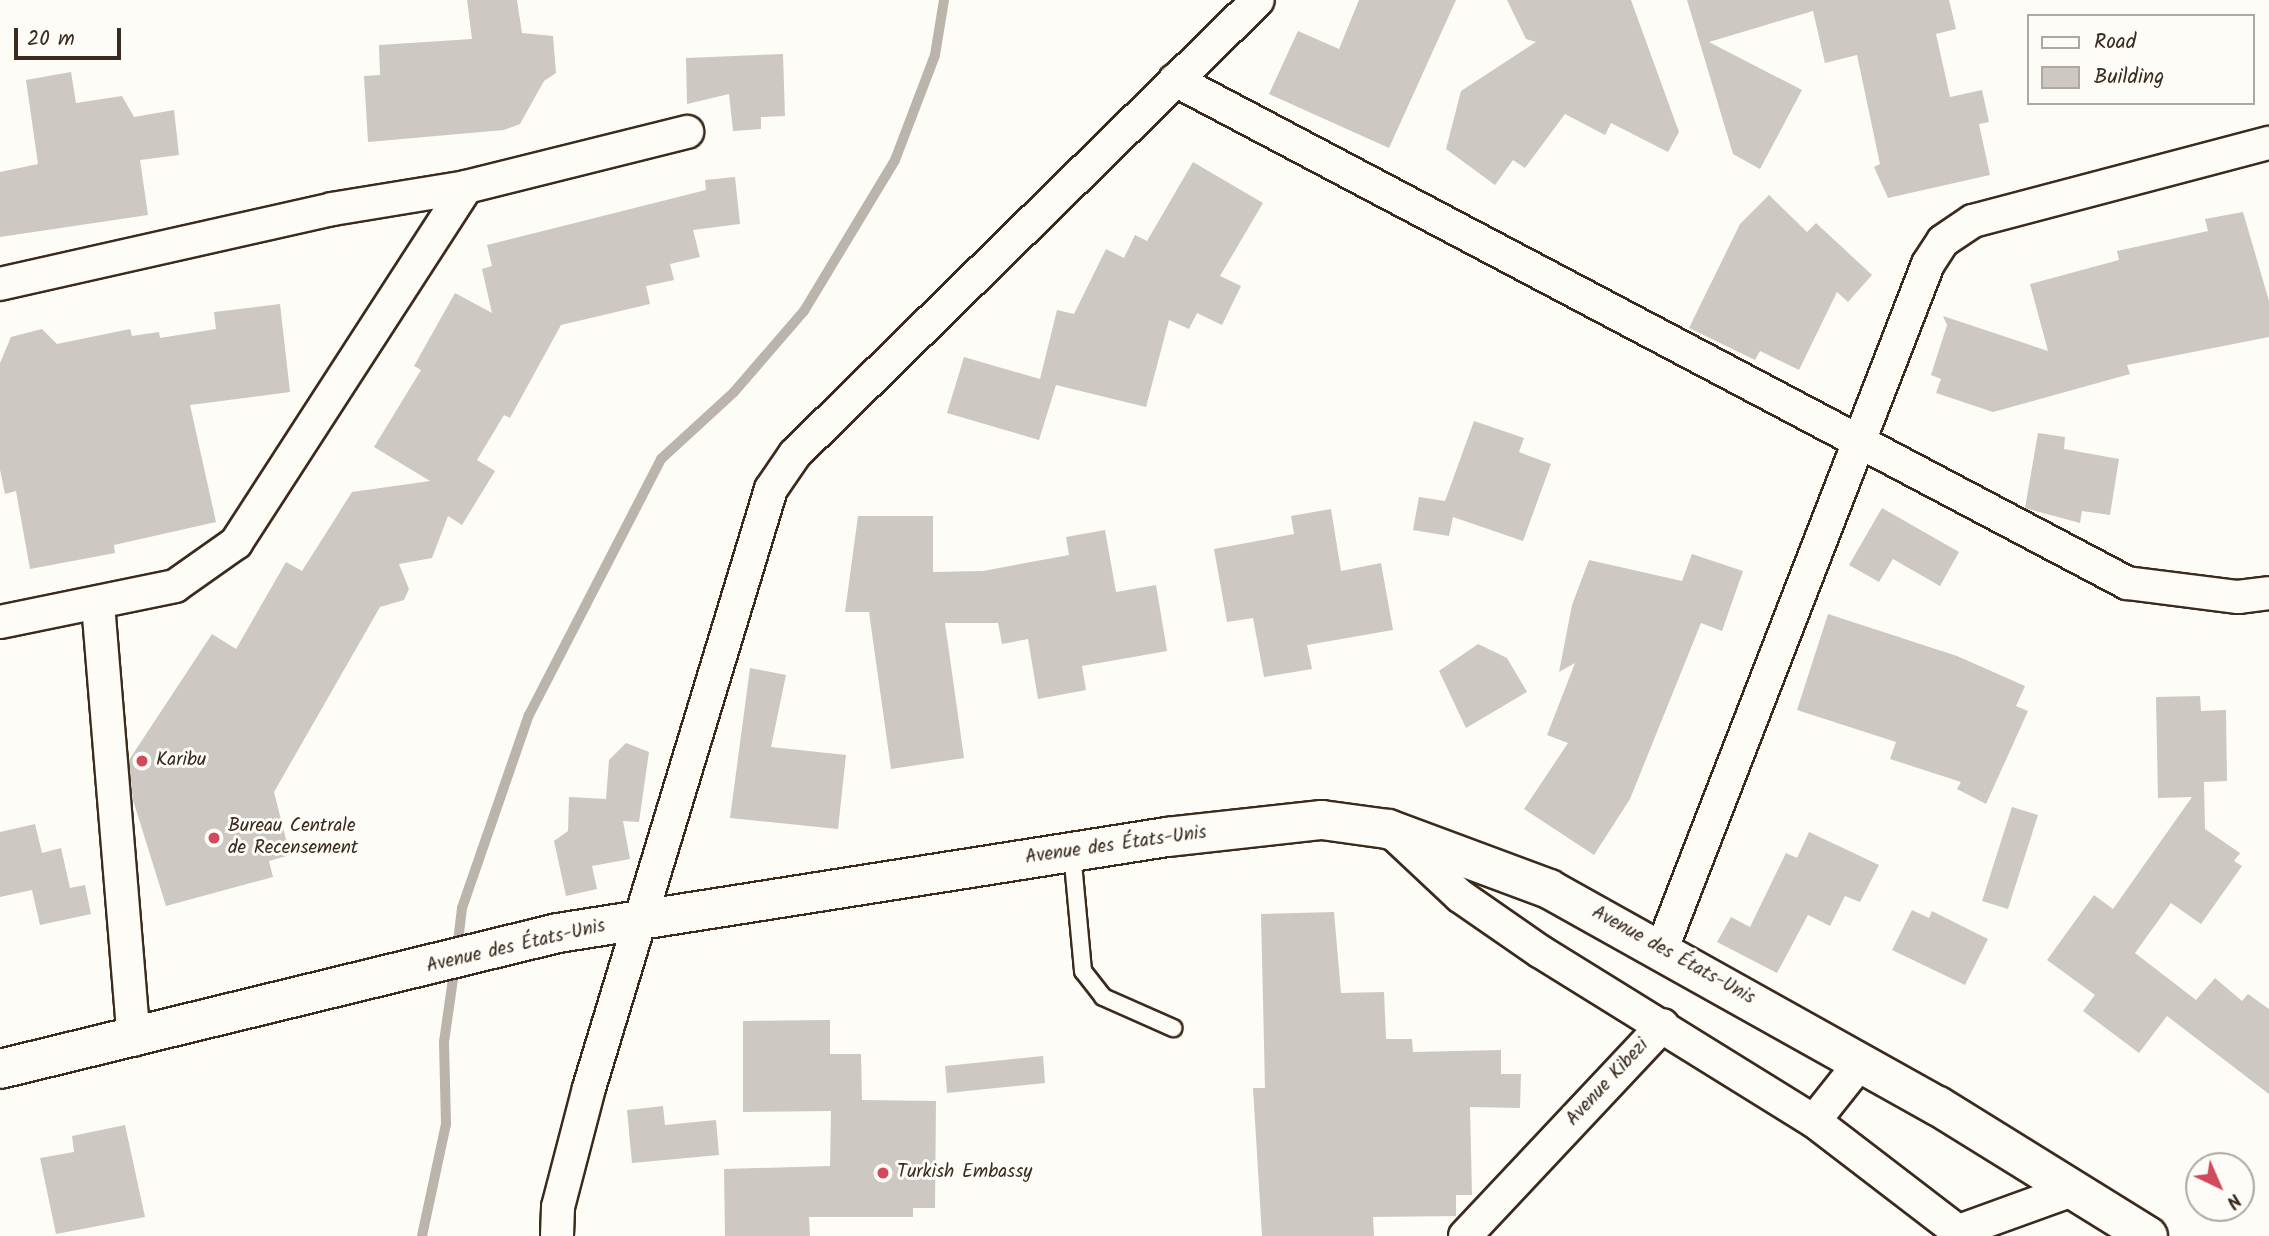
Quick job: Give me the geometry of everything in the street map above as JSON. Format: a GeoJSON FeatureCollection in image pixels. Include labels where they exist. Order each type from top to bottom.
{"type":"FeatureCollection","features":[{"type":"Feature","properties":{"kind":"street"},"geometry":{"type":"LineString","coordinates":[[557,1236],[558,1207],[586,1101],[771,489],[794,454],[1258,0]]}},
{"type":"Feature","properties":{"kind":"street"},"geometry":{"type":"LineString","coordinates":[[1175,80],[1859,438],[2127,583],[2238,597],[2269,593]]}},
{"type":"Feature","properties":{"kind":"street"},"geometry":{"type":"LineString","coordinates":[[0,284],[332,209],[466,187],[687,132]]}},
{"type":"Feature","properties":{"kind":"street"},"geometry":{"type":"LineString","coordinates":[[1661,951],[1859,438],[1943,241],[1973,221],[2269,144]]}},
{"type":"Feature","properties":{"kind":"street"},"geometry":{"type":"LineString","coordinates":[[0,622],[98,604],[175,586],[236,542],[466,187]]}},
{"type":"Feature","properties":{"kind":"street"},"geometry":{"type":"LineString","coordinates":[[98,604],[134,1040]]}},
{"type":"Feature","properties":{"kind":"street","name":"Avenue des États-Unis"},"geometry":{"type":"LineString","coordinates":[[0,1069],[362,985],[558,933],[1072,852],[1322,820],[1388,829],[1549,889],[1861,1062],[2075,1189],[2148,1236]]}},
{"type":"Feature","properties":{"kind":"street"},"geometry":{"type":"LineString","coordinates":[[1388,829],[1460,896],[1663,1025]]}},
{"type":"Feature","properties":{"kind":"street","name":"Avenue Kibezi"},"geometry":{"type":"LineString","coordinates":[[1465,1236],[1663,1025],[1814,1121],[1962,1234]]}},
{"type":"Feature","properties":{"kind":"street"},"geometry":{"type":"LineString","coordinates":[[1814,1121],[1861,1062]]}},
{"type":"Feature","properties":{"kind":"street"},"geometry":{"type":"LineString","coordinates":[[1962,1234],[2075,1189]]}},
{"type":"Feature","properties":{"kind":"lane"},"geometry":{"type":"LineString","coordinates":[[1072,852],[1083,971],[1103,997],[1173,1028]]}},
{"type":"Feature","properties":{"kind":"building"},"geometry":{"type":"Polygon","coordinates":[[[467,0],[517,0],[522,33],[553,36],[556,73],[544,81],[520,124],[504,130],[368,142],[364,76],[380,75],[379,45],[472,39],[467,0]]]}},
{"type":"Feature","properties":{"kind":"building"},"geometry":{"type":"Polygon","coordinates":[[[1359,0],[1456,0],[1389,148],[1269,94],[1298,31],[1339,49],[1359,0]]]}},
{"type":"Feature","properties":{"kind":"building"},"geometry":{"type":"Polygon","coordinates":[[[1507,0],[1631,0],[1679,132],[1668,152],[1611,123],[1605,135],[1565,114],[1525,168],[1513,160],[1495,185],[1446,149],[1461,91],[1536,42],[1526,39],[1507,0]]]}},
{"type":"Feature","properties":{"kind":"building"},"geometry":{"type":"Polygon","coordinates":[[[1687,0],[1949,0],[1956,29],[1936,34],[1950,97],[1982,90],[1989,122],[1979,124],[1990,175],[1888,198],[1874,167],[1880,164],[1857,55],[1825,63],[1813,11],[1709,42],[1802,90],[1760,169],[1733,154],[1687,0]]]}},
{"type":"Feature","properties":{"kind":"building"},"geometry":{"type":"Polygon","coordinates":[[[783,54],[785,116],[761,117],[761,129],[733,131],[729,94],[687,104],[686,58],[783,54]]]}},
{"type":"Feature","properties":{"kind":"building"},"geometry":{"type":"Polygon","coordinates":[[[71,72],[76,103],[122,96],[134,117],[174,110],[179,155],[140,160],[148,215],[0,237],[0,172],[38,164],[26,80],[71,72]]]}},
{"type":"Feature","properties":{"kind":"building"},"geometry":{"type":"Polygon","coordinates":[[[1193,162],[1263,203],[1220,276],[1241,286],[1222,325],[1197,313],[1189,329],[1169,320],[1146,407],[1056,385],[1039,440],[947,413],[964,357],[1040,379],[1057,310],[1074,314],[1106,249],[1124,258],[1135,235],[1147,241],[1193,162]]]}},
{"type":"Feature","properties":{"kind":"building"},"geometry":{"type":"Polygon","coordinates":[[[735,177],[740,224],[693,230],[700,257],[670,264],[674,280],[646,286],[650,304],[561,325],[510,418],[504,415],[477,460],[495,471],[462,525],[448,516],[432,558],[399,564],[409,589],[404,600],[380,607],[274,792],[290,855],[269,861],[273,877],[166,906],[133,800],[129,760],[212,634],[236,649],[286,562],[302,571],[352,492],[430,481],[374,447],[421,370],[414,366],[455,293],[492,313],[482,269],[492,266],[487,245],[706,190],[705,180],[735,177]]]}},
{"type":"Feature","properties":{"kind":"building"},"geometry":{"type":"Polygon","coordinates":[[[1769,195],[1807,232],[1816,223],[1872,275],[1848,302],[1837,292],[1799,370],[1760,351],[1755,360],[1689,328],[1740,224],[1769,195]]]}},
{"type":"Feature","properties":{"kind":"building"},"geometry":{"type":"Polygon","coordinates":[[[2243,212],[2269,301],[2269,337],[2127,365],[2130,374],[1993,412],[1936,393],[1941,379],[1931,375],[1947,325],[1943,316],[2048,351],[2030,284],[2119,260],[2117,251],[2208,231],[2205,219],[2243,212]]]}},
{"type":"Feature","properties":{"kind":"building"},"geometry":{"type":"Polygon","coordinates":[[[280,304],[290,392],[190,405],[216,522],[114,545],[115,553],[30,569],[16,491],[5,494],[0,470],[0,363],[11,337],[42,329],[57,344],[130,329],[132,336],[159,332],[160,338],[216,329],[214,312],[280,304]]]}},
{"type":"Feature","properties":{"kind":"building"},"geometry":{"type":"Polygon","coordinates":[[[1474,421],[1524,438],[1519,452],[1551,464],[1523,541],[1453,517],[1449,536],[1413,530],[1419,497],[1445,501],[1474,421]]]}},
{"type":"Feature","properties":{"kind":"building"},"geometry":{"type":"Polygon","coordinates":[[[2038,433],[2065,437],[2064,449],[2119,459],[2110,515],[2082,511],[2080,523],[2025,508],[2038,433]]]}},
{"type":"Feature","properties":{"kind":"building"},"geometry":{"type":"Polygon","coordinates":[[[1882,508],[1959,552],[1940,586],[1893,559],[1879,582],[1849,565],[1882,508]]]}},
{"type":"Feature","properties":{"kind":"building"},"geometry":{"type":"Polygon","coordinates":[[[1331,509],[1341,571],[1381,563],[1393,630],[1307,645],[1312,669],[1264,677],[1253,618],[1227,622],[1214,549],[1294,534],[1291,516],[1331,509]]]}},
{"type":"Feature","properties":{"kind":"building"},"geometry":{"type":"Polygon","coordinates":[[[858,516],[933,516],[933,572],[983,571],[1069,555],[1066,537],[1105,530],[1116,592],[1156,585],[1167,651],[1082,666],[1086,690],[1038,699],[1028,639],[1002,644],[998,623],[945,623],[964,758],[891,769],[869,612],[845,612],[858,516]]]}},
{"type":"Feature","properties":{"kind":"building"},"geometry":{"type":"Polygon","coordinates":[[[1692,554],[1743,571],[1722,631],[1701,623],[1630,799],[1594,855],[1524,809],[1568,743],[1547,735],[1575,663],[1559,672],[1572,605],[1589,560],[1682,581],[1692,554]]]}},
{"type":"Feature","properties":{"kind":"building"},"geometry":{"type":"Polygon","coordinates":[[[1828,614],[1957,656],[2025,686],[2016,706],[2028,711],[1986,804],[1957,789],[1961,782],[1890,759],[1896,742],[1797,710],[1828,614]]]}},
{"type":"Feature","properties":{"kind":"building"},"geometry":{"type":"Polygon","coordinates":[[[1478,644],[1507,658],[1527,692],[1466,728],[1439,671],[1478,644]]]}},
{"type":"Feature","properties":{"kind":"building"},"geometry":{"type":"Polygon","coordinates":[[[750,668],[786,675],[771,747],[846,755],[838,829],[730,818],[750,668]]]}},
{"type":"Feature","properties":{"kind":"building"},"geometry":{"type":"Polygon","coordinates":[[[2200,696],[2201,711],[2226,710],[2227,781],[2204,782],[2205,829],[2240,853],[2234,861],[2242,866],[2201,924],[2171,903],[2135,953],[2196,1000],[2215,978],[2242,1001],[2248,994],[2269,1009],[2269,1094],[2167,1016],[2139,1053],[2083,1011],[2095,995],[2047,960],[2094,895],[2113,909],[2192,797],[2158,798],[2156,697],[2200,696]]]}},
{"type":"Feature","properties":{"kind":"building"},"geometry":{"type":"Polygon","coordinates":[[[626,743],[649,752],[639,822],[623,821],[630,859],[592,866],[597,889],[566,896],[554,841],[568,831],[569,797],[606,799],[609,760],[626,743]]]}},
{"type":"Feature","properties":{"kind":"building"},"geometry":{"type":"Polygon","coordinates":[[[2012,807],[2038,815],[2008,909],[1982,901],[2012,807]]]}},
{"type":"Feature","properties":{"kind":"building"},"geometry":{"type":"Polygon","coordinates":[[[35,824],[42,853],[61,848],[70,888],[85,885],[91,914],[40,925],[32,890],[0,897],[0,832],[35,824]]]}},
{"type":"Feature","properties":{"kind":"building"},"geometry":{"type":"Polygon","coordinates":[[[1809,832],[1879,865],[1860,902],[1845,896],[1830,926],[1808,915],[1777,973],[1717,942],[1731,917],[1750,927],[1786,853],[1797,858],[1809,832]]]}},
{"type":"Feature","properties":{"kind":"building"},"geometry":{"type":"Polygon","coordinates":[[[1912,910],[1929,918],[1932,911],[1988,939],[1965,985],[1892,950],[1912,910]]]}},
{"type":"Feature","properties":{"kind":"building"},"geometry":{"type":"Polygon","coordinates":[[[1334,912],[1341,993],[1384,992],[1386,1039],[1412,1039],[1413,1052],[1501,1050],[1501,1074],[1521,1074],[1520,1108],[1470,1107],[1472,1195],[1456,1195],[1456,1216],[1373,1217],[1374,1236],[1262,1236],[1253,1088],[1265,1088],[1261,914],[1334,912]]]}},
{"type":"Feature","properties":{"kind":"building"},"geometry":{"type":"Polygon","coordinates":[[[830,1020],[830,1054],[861,1054],[862,1100],[936,1101],[935,1208],[913,1208],[913,1217],[809,1217],[810,1236],[725,1236],[724,1169],[830,1166],[831,1111],[743,1112],[743,1021],[830,1020]]]}},
{"type":"Feature","properties":{"kind":"building"},"geometry":{"type":"Polygon","coordinates":[[[1043,1056],[1045,1083],[947,1093],[945,1066],[1043,1056]]]}},
{"type":"Feature","properties":{"kind":"building"},"geometry":{"type":"Polygon","coordinates":[[[663,1106],[665,1125],[716,1120],[719,1155],[632,1163],[627,1110],[663,1106]]]}},
{"type":"Feature","properties":{"kind":"building"},"geometry":{"type":"Polygon","coordinates":[[[125,1125],[145,1217],[56,1234],[40,1158],[74,1152],[72,1136],[125,1125]]]}},
{"type":"Feature","properties":{"kind":"waterway"},"geometry":{"type":"LineString","coordinates":[[457,950],[462,908],[529,715],[661,459],[734,392],[804,311],[895,160],[935,55],[944,0]]}},
{"type":"Feature","properties":{"kind":"waterway"},"geometry":{"type":"LineString","coordinates":[[422,1236],[446,1124],[444,1042],[455,965]]}},
{"type":"Feature","properties":{"kind":"place","name":"Karibu"},"geometry":{"type":"Point","coordinates":[142,761]}},
{"type":"Feature","properties":{"kind":"place","name":"Bureau Centrale de Recensement"},"geometry":{"type":"Point","coordinates":[214,838]}},
{"type":"Feature","properties":{"kind":"place","name":"Turkish Embassy"},"geometry":{"type":"Point","coordinates":[883,1173]}}]}
